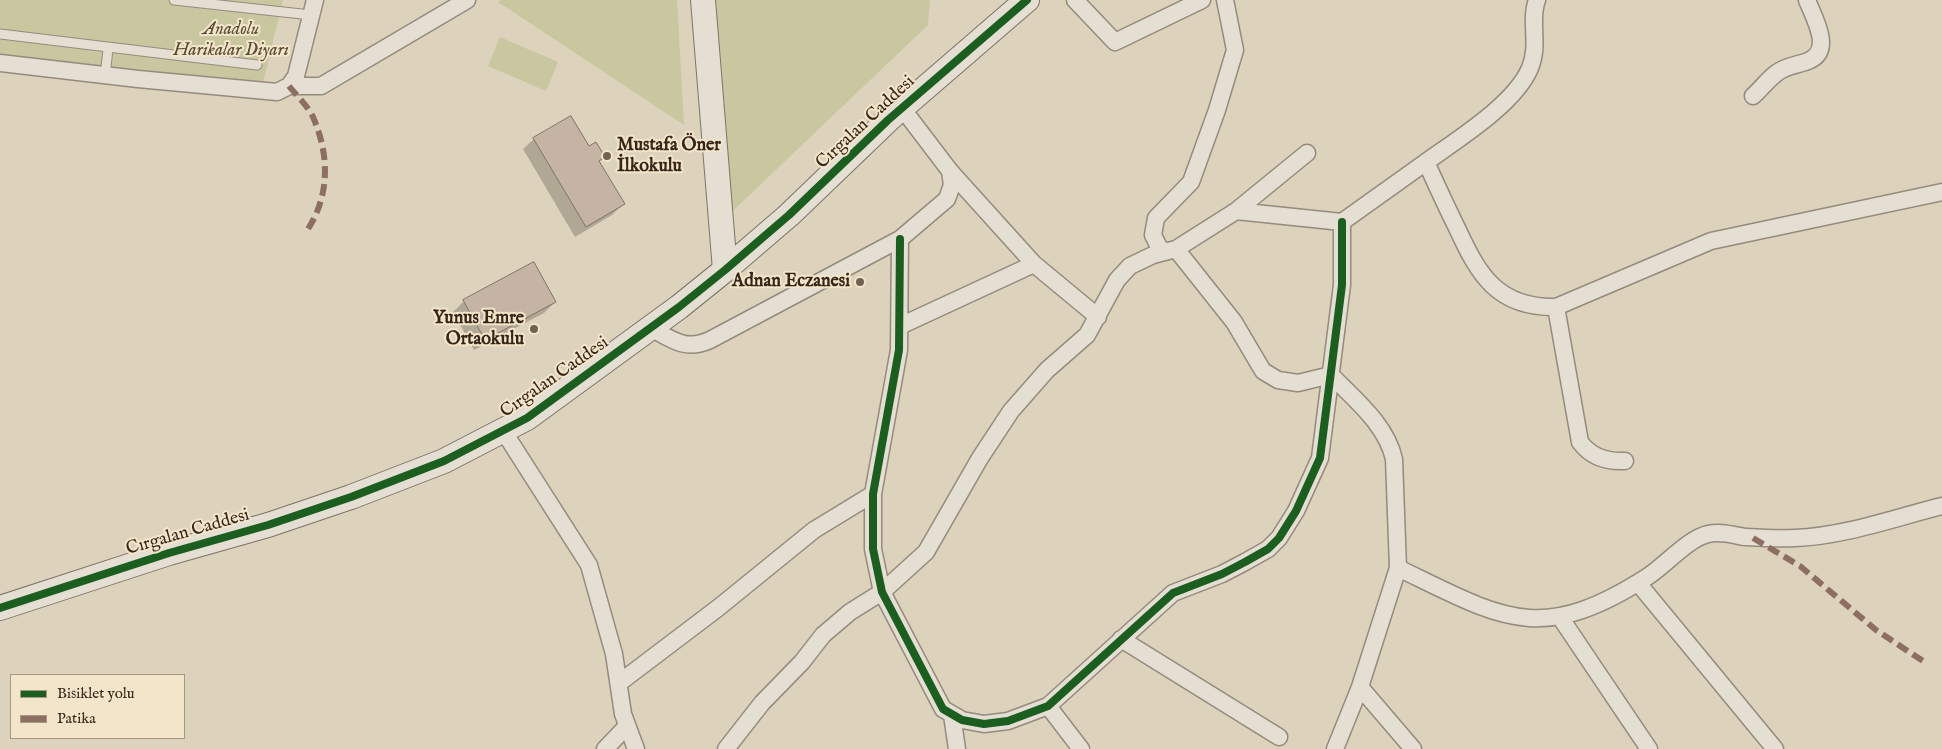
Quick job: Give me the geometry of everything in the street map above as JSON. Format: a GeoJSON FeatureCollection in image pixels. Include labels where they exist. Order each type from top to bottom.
{"type":"FeatureCollection","features":[{"type":"Feature","properties":{"kind":"street"},"geometry":{"type":"LineString","coordinates":[[0,63],[270,93],[289,86],[321,86],[467,0]]}},
{"type":"Feature","properties":{"kind":"street"},"geometry":{"type":"LineString","coordinates":[[703,0],[725,270]]}},
{"type":"Feature","properties":{"kind":"street","name":"Cırgalan Caddesi"},"geometry":{"type":"LineString","coordinates":[[0,608],[169,553],[318,509],[444,461],[504,432],[549,403],[651,328],[725,270],[789,216],[902,108],[1026,0]]}},
{"type":"Feature","properties":{"kind":"street"},"geometry":{"type":"LineString","coordinates":[[1075,0],[1116,42],[1202,0]]}},
{"type":"Feature","properties":{"kind":"street"},"geometry":{"type":"LineString","coordinates":[[1225,0],[1235,50],[1217,110],[1191,182],[1156,218],[1153,235],[1155,242],[1170,250],[1234,322],[1263,371],[1278,380],[1293,383],[1330,375]]}},
{"type":"Feature","properties":{"kind":"street"},"geometry":{"type":"LineString","coordinates":[[1236,211],[1342,222],[1478,125],[1524,79],[1530,68],[1535,46],[1534,11],[1537,0]]}},
{"type":"Feature","properties":{"kind":"street"},"geometry":{"type":"LineString","coordinates":[[1753,96],[1779,71],[1809,61],[1817,54],[1822,41],[1807,0]]}},
{"type":"Feature","properties":{"kind":"street"},"geometry":{"type":"LineString","coordinates":[[289,86],[298,70],[313,7]]}},
{"type":"Feature","properties":{"kind":"street"},"geometry":{"type":"LineString","coordinates":[[902,108],[950,171],[1034,264],[1098,317]]}},
{"type":"Feature","properties":{"kind":"street"},"geometry":{"type":"LineString","coordinates":[[726,749],[762,703],[802,662],[823,635],[850,612],[882,592],[926,552],[985,450],[1011,411],[1046,370],[1087,335],[1111,289],[1123,273],[1141,260],[1170,250],[1236,211],[1307,153]]}},
{"type":"Feature","properties":{"kind":"street"},"geometry":{"type":"LineString","coordinates":[[1426,162],[1470,258],[1486,281],[1496,290],[1519,303],[1556,307],[1710,241],[1942,192]]}},
{"type":"Feature","properties":{"kind":"street"},"geometry":{"type":"LineString","coordinates":[[651,328],[679,344],[702,344],[900,239],[947,199],[952,185],[950,171]]}},
{"type":"Feature","properties":{"kind":"street"},"geometry":{"type":"LineString","coordinates":[[900,239],[899,350],[873,494],[873,549],[882,592],[943,709],[972,723],[996,724],[1029,715],[1048,706],[1173,592],[1214,578],[1268,549],[1279,538],[1296,511],[1320,458],[1342,285],[1342,222]]}},
{"type":"Feature","properties":{"kind":"street"},"geometry":{"type":"LineString","coordinates":[[900,326],[1034,264]]}},
{"type":"Feature","properties":{"kind":"street"},"geometry":{"type":"LineString","coordinates":[[1556,307],[1580,442],[1590,453],[1605,460],[1625,461]]}},
{"type":"Feature","properties":{"kind":"street"},"geometry":{"type":"LineString","coordinates":[[1330,375],[1380,426],[1391,447],[1394,459],[1398,568],[1360,687],[1335,749]]}},
{"type":"Feature","properties":{"kind":"street"},"geometry":{"type":"LineString","coordinates":[[504,432],[589,565],[606,620],[626,727],[636,749]]}},
{"type":"Feature","properties":{"kind":"street"},"geometry":{"type":"LineString","coordinates":[[619,682],[718,608],[814,530],[873,494]]}},
{"type":"Feature","properties":{"kind":"street"},"geometry":{"type":"LineString","coordinates":[[1398,568],[1469,602],[1503,615],[1532,620],[1560,617],[1606,600],[1638,583],[1668,562],[1693,540],[1708,534],[1775,539],[1817,536],[1837,533],[1942,506]]}},
{"type":"Feature","properties":{"kind":"street"},"geometry":{"type":"LineString","coordinates":[[1638,583],[1775,749]]}},
{"type":"Feature","properties":{"kind":"street"},"geometry":{"type":"LineString","coordinates":[[1560,617],[1649,749]]}},
{"type":"Feature","properties":{"kind":"street"},"geometry":{"type":"LineString","coordinates":[[1121,640],[1279,737]]}},
{"type":"Feature","properties":{"kind":"street"},"geometry":{"type":"LineString","coordinates":[[1360,687],[1413,749]]}},
{"type":"Feature","properties":{"kind":"street"},"geometry":{"type":"LineString","coordinates":[[1048,706],[1081,749]]}},
{"type":"Feature","properties":{"kind":"street"},"geometry":{"type":"LineString","coordinates":[[952,715],[957,749]]}},
{"type":"Feature","properties":{"kind":"street"},"geometry":{"type":"LineString","coordinates":[[605,749],[626,727]]}},
{"type":"Feature","properties":{"kind":"lane"},"geometry":{"type":"LineString","coordinates":[[174,0],[313,7]]}},
{"type":"Feature","properties":{"kind":"lane"},"geometry":{"type":"LineString","coordinates":[[0,34],[257,65]]}},
{"type":"Feature","properties":{"kind":"lane"},"geometry":{"type":"LineString","coordinates":[[104,76],[108,48]]}},
{"type":"Feature","properties":{"kind":"green space","name":"Anadolu Harikalar Diyarı"},"geometry":{"type":"Polygon","coordinates":[[[0,0],[283,0],[263,83],[136,73],[0,57],[0,0]]]}},
{"type":"Feature","properties":{"kind":"green space"},"geometry":{"type":"Polygon","coordinates":[[[501,0],[677,0],[684,125],[498,2],[501,0]]]}},
{"type":"Feature","properties":{"kind":"green space"},"geometry":{"type":"Polygon","coordinates":[[[704,0],[930,0],[928,25],[718,225],[704,0]]]}},
{"type":"Feature","properties":{"kind":"green space"},"geometry":{"type":"Polygon","coordinates":[[[500,37],[558,62],[546,91],[488,66],[500,37]]]}},
{"type":"Feature","properties":{"kind":"building"},"geometry":{"type":"Polygon","coordinates":[[[571,116],[589,146],[596,142],[605,157],[599,161],[625,204],[586,227],[533,138],[571,116]]]}},
{"type":"Feature","properties":{"kind":"building"},"geometry":{"type":"Polygon","coordinates":[[[534,262],[556,302],[485,340],[463,300],[534,262]]]}},
{"type":"Feature","properties":{"kind":"marked path"},"geometry":{"type":"LineString","coordinates":[[289,86],[313,117],[319,132],[325,161],[325,176],[320,205],[306,232]]}},
{"type":"Feature","properties":{"kind":"marked path"},"geometry":{"type":"LineString","coordinates":[[1753,538],[1800,566],[1876,630],[1926,663]]}},
{"type":"Feature","properties":{"kind":"cycle path"},"geometry":{"type":"LineString","coordinates":[[0,608],[169,553],[268,525],[351,497],[444,461],[527,418],[679,307],[725,270],[789,215],[888,120],[1027,0]]}},
{"type":"Feature","properties":{"kind":"cycle path"},"geometry":{"type":"LineString","coordinates":[[900,239],[899,350],[873,494],[873,549],[882,592],[943,709],[962,720],[984,724],[1008,721],[1048,706],[1173,593],[1222,574],[1268,549],[1279,538],[1296,511],[1320,458],[1342,285],[1342,222]]}},
{"type":"Feature","properties":{"kind":"place","name":"Mustafa Öner İlkokulu"},"geometry":{"type":"Point","coordinates":[607,156]}},
{"type":"Feature","properties":{"kind":"place","name":"Adnan Eczanesi"},"geometry":{"type":"Point","coordinates":[860,282]}},
{"type":"Feature","properties":{"kind":"place","name":"Yunus Emre Ortaokulu"},"geometry":{"type":"Point","coordinates":[534,329]}}]}
